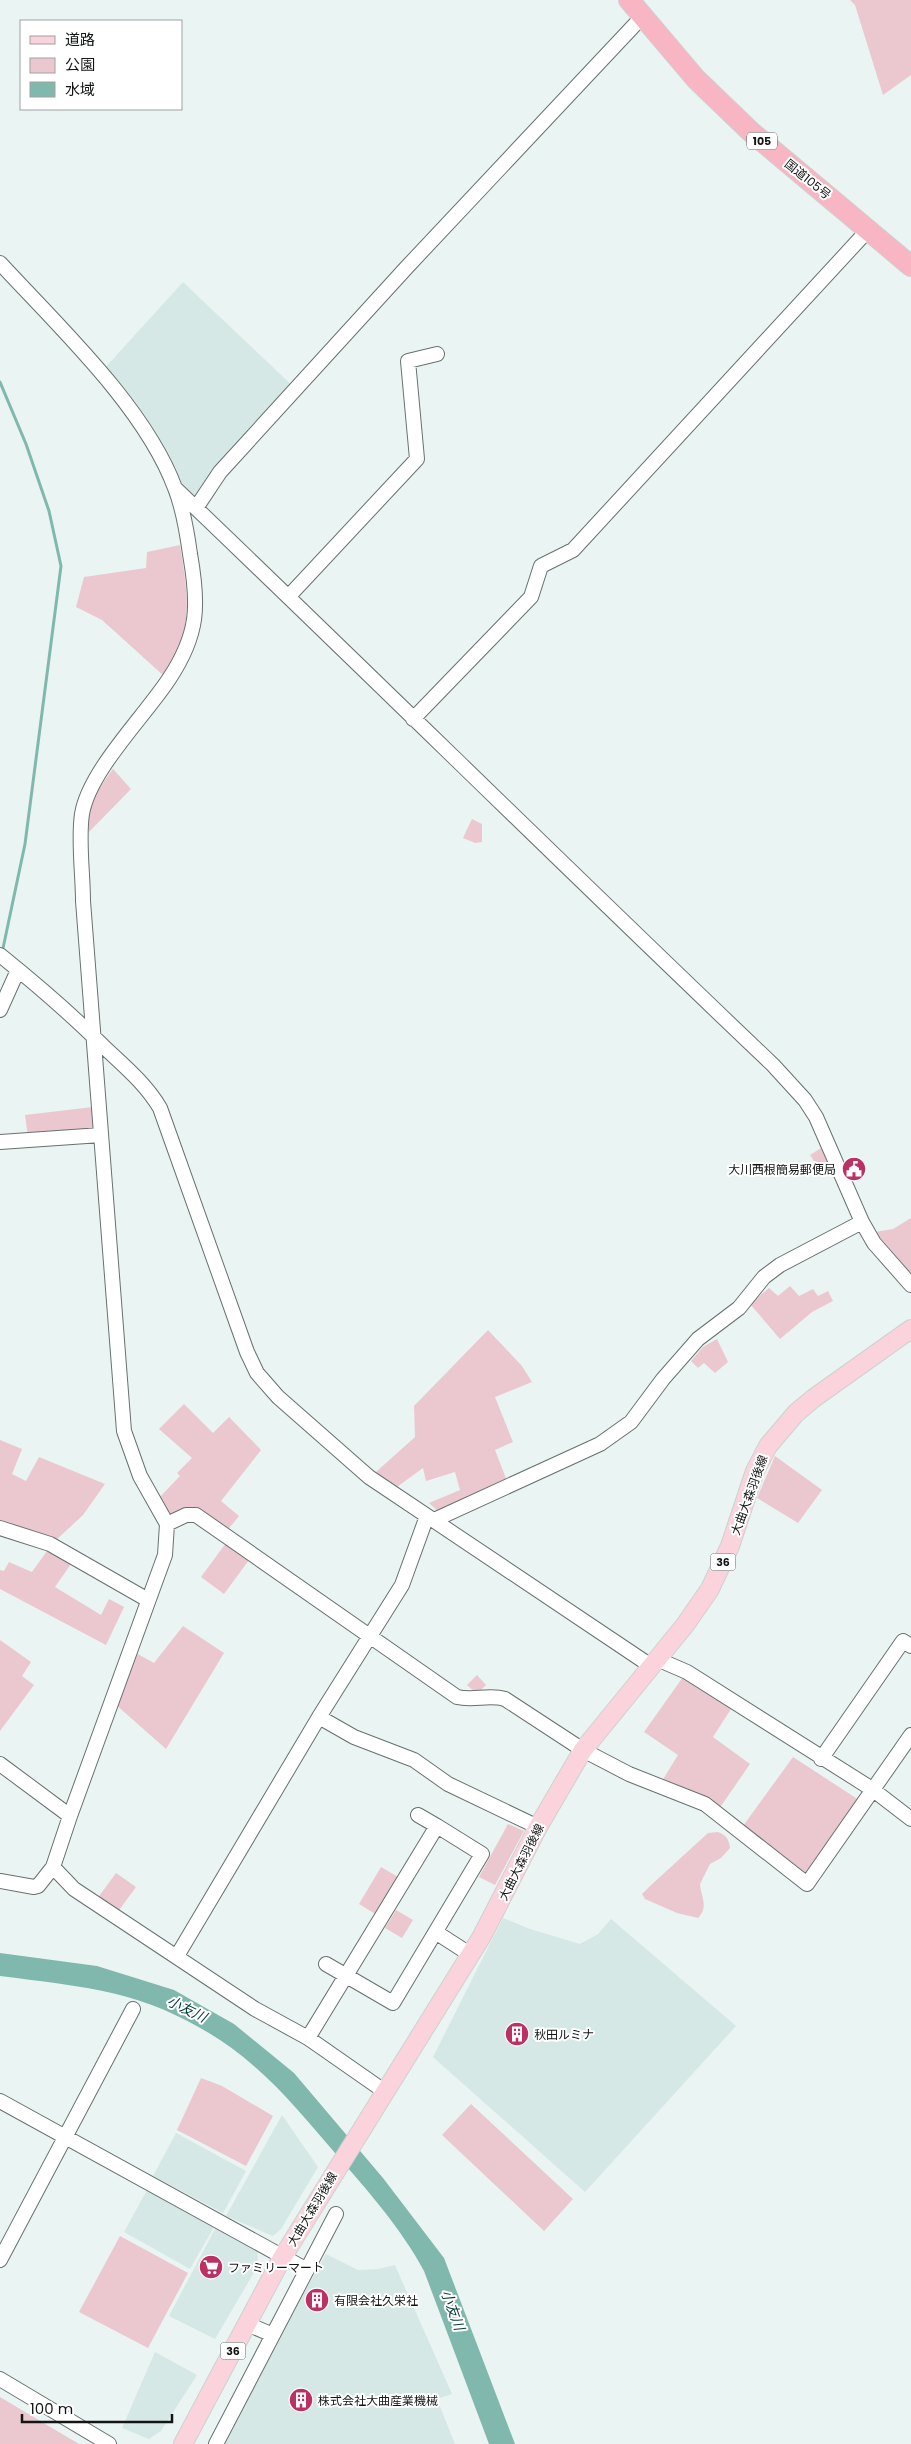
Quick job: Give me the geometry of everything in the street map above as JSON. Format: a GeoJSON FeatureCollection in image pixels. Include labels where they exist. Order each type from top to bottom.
{"type":"FeatureCollection","features":[{"type":"Feature","properties":{"kind":"highway","name":"国道105号"},"geometry":{"type":"LineString","coordinates":[[629,0],[696,79],[750,131],[911,266]]}},
{"type":"Feature","properties":{"kind":"main road","name":"大曲大森羽後線"},"geometry":{"type":"LineString","coordinates":[[183,2444],[282,2258],[384,2091],[471,1954],[538,1827],[583,1750],[710,1589],[730,1546],[756,1472],[768,1446],[796,1413],[814,1398],[911,1330]]}},
{"type":"Feature","properties":{"kind":"street"},"geometry":{"type":"LineString","coordinates":[[196,508],[220,472],[400,274],[642,17]]}},
{"type":"Feature","properties":{"kind":"street"},"geometry":{"type":"LineString","coordinates":[[413,719],[531,598],[541,566],[573,550],[869,229]]}},
{"type":"Feature","properties":{"kind":"street"},"geometry":{"type":"LineString","coordinates":[[0,263],[100,372],[133,414],[159,452],[175,488],[188,538],[197,591],[192,636],[170,679],[96,778],[82,815],[83,901],[124,1431],[140,1476],[166,1524],[165,1554],[70,1816],[54,1867],[38,1886],[34,1887],[0,1881]]}},
{"type":"Feature","properties":{"kind":"street"},"geometry":{"type":"LineString","coordinates":[[290,596],[417,459],[408,361],[437,354]]}},
{"type":"Feature","properties":{"kind":"street"},"geometry":{"type":"LineString","coordinates":[[175,488],[290,596],[413,719],[773,1065],[805,1100],[816,1117],[862,1222],[874,1243],[911,1284]]}},
{"type":"Feature","properties":{"kind":"street"},"geometry":{"type":"LineString","coordinates":[[0,956],[94,1037],[138,1078],[160,1108],[247,1352],[257,1373],[278,1397],[369,1477],[654,1662],[687,1672],[872,1789],[911,1819]]}},
{"type":"Feature","properties":{"kind":"street"},"geometry":{"type":"LineString","coordinates":[[0,1010],[18,970]]}},
{"type":"Feature","properties":{"kind":"street"},"geometry":{"type":"LineString","coordinates":[[0,1142],[101,1135]]}},
{"type":"Feature","properties":{"kind":"street"},"geometry":{"type":"LineString","coordinates":[[177,1956],[319,1717],[402,1585],[431,1518],[600,1444],[631,1422],[663,1379],[698,1339],[739,1308],[764,1277],[780,1265],[862,1222]]}},
{"type":"Feature","properties":{"kind":"street"},"geometry":{"type":"LineString","coordinates":[[166,1524],[186,1515],[196,1515],[368,1637],[458,1697],[468,1700],[496,1696],[505,1699],[583,1750],[629,1774],[705,1804],[807,1884],[911,1735]]}},
{"type":"Feature","properties":{"kind":"street"},"geometry":{"type":"LineString","coordinates":[[0,1528],[50,1544],[148,1600]]}},
{"type":"Feature","properties":{"kind":"street"},"geometry":{"type":"LineString","coordinates":[[821,1758],[903,1641],[911,1646]]}},
{"type":"Feature","properties":{"kind":"street"},"geometry":{"type":"LineString","coordinates":[[319,1717],[354,1738],[414,1760],[448,1784],[538,1827]]}},
{"type":"Feature","properties":{"kind":"street"},"geometry":{"type":"LineString","coordinates":[[0,1764],[70,1816]]}},
{"type":"Feature","properties":{"kind":"street"},"geometry":{"type":"LineString","coordinates":[[326,1964],[393,2003],[437,1932],[482,1854],[418,1815]]}},
{"type":"Feature","properties":{"kind":"street"},"geometry":{"type":"LineString","coordinates":[[308,2038],[436,1826]]}},
{"type":"Feature","properties":{"kind":"street"},"geometry":{"type":"LineString","coordinates":[[54,1867],[74,1889],[256,2009],[308,2038],[384,2091]]}},
{"type":"Feature","properties":{"kind":"street"},"geometry":{"type":"LineString","coordinates":[[437,1932],[471,1954]]}},
{"type":"Feature","properties":{"kind":"street"},"geometry":{"type":"LineString","coordinates":[[0,2260],[133,2009]]}},
{"type":"Feature","properties":{"kind":"street"},"geometry":{"type":"LineString","coordinates":[[0,2100],[282,2258],[307,2270]]}},
{"type":"Feature","properties":{"kind":"street"},"geometry":{"type":"LineString","coordinates":[[216,2444],[336,2214]]}},
{"type":"Feature","properties":{"kind":"street"},"geometry":{"type":"LineString","coordinates":[[247,2324],[273,2335]]}},
{"type":"Feature","properties":{"kind":"street"},"geometry":{"type":"LineString","coordinates":[[0,2379],[110,2444]]}},
{"type":"Feature","properties":{"kind":"shaded area"},"geometry":{"type":"Polygon","coordinates":[[[183,282],[299,392],[226,475],[206,509],[191,517],[167,459],[104,369],[183,282]]]}},
{"type":"Feature","properties":{"kind":"shaded area"},"geometry":{"type":"Polygon","coordinates":[[[503,1918],[530,1929],[580,1944],[598,1934],[611,1919],[736,2026],[585,2192],[433,2057],[503,1918]]]}},
{"type":"Feature","properties":{"kind":"shaded area"},"geometry":{"type":"Polygon","coordinates":[[[282,2115],[318,2167],[281,2229],[273,2236],[226,2216],[282,2115]]]}},
{"type":"Feature","properties":{"kind":"shaded area"},"geometry":{"type":"Polygon","coordinates":[[[176,2133],[246,2171],[223,2213],[153,2176],[176,2133]]]}},
{"type":"Feature","properties":{"kind":"shaded area"},"geometry":{"type":"Polygon","coordinates":[[[147,2190],[214,2227],[190,2269],[124,2232],[147,2190]]]}},
{"type":"Feature","properties":{"kind":"shaded area"},"geometry":{"type":"Polygon","coordinates":[[[216,2227],[257,2250],[258,2258],[256,2269],[215,2339],[169,2316],[216,2227]]]}},
{"type":"Feature","properties":{"kind":"shaded area"},"geometry":{"type":"Polygon","coordinates":[[[326,2254],[358,2270],[378,2269],[395,2265],[452,2394],[437,2399],[455,2444],[225,2444],[299,2301],[326,2254]]]}},
{"type":"Feature","properties":{"kind":"shaded area"},"geometry":{"type":"Polygon","coordinates":[[[155,2352],[197,2375],[161,2431],[149,2439],[122,2428],[155,2352]]]}},
{"type":"Feature","properties":{"kind":"green space"},"geometry":{"type":"Polygon","coordinates":[[[850,0],[911,0],[911,75],[883,95],[855,5],[850,0]]]}},
{"type":"Feature","properties":{"kind":"green space"},"geometry":{"type":"Polygon","coordinates":[[[180,545],[184,569],[186,618],[181,642],[164,676],[102,620],[76,607],[84,577],[146,568],[147,552],[180,545]]]}},
{"type":"Feature","properties":{"kind":"green space"},"geometry":{"type":"Polygon","coordinates":[[[113,769],[131,789],[89,832],[89,815],[94,799],[113,769]]]}},
{"type":"Feature","properties":{"kind":"green space"},"geometry":{"type":"Polygon","coordinates":[[[472,819],[482,824],[482,842],[475,843],[463,838],[472,819]]]}},
{"type":"Feature","properties":{"kind":"green space"},"geometry":{"type":"Polygon","coordinates":[[[93,1107],[96,1130],[28,1137],[25,1115],[93,1107]]]}},
{"type":"Feature","properties":{"kind":"green space"},"geometry":{"type":"Polygon","coordinates":[[[821,1148],[830,1168],[822,1173],[810,1155],[821,1148]]]}},
{"type":"Feature","properties":{"kind":"green space"},"geometry":{"type":"Polygon","coordinates":[[[911,1218],[911,1273],[875,1232],[893,1229],[911,1218]]]}},
{"type":"Feature","properties":{"kind":"green space"},"geometry":{"type":"Polygon","coordinates":[[[790,1286],[799,1296],[813,1289],[818,1296],[828,1291],[833,1301],[812,1312],[780,1339],[750,1304],[769,1288],[778,1296],[790,1286]]]}},
{"type":"Feature","properties":{"kind":"green space"},"geometry":{"type":"Polygon","coordinates":[[[488,1330],[522,1366],[532,1382],[495,1397],[513,1442],[495,1450],[507,1481],[438,1511],[429,1503],[460,1490],[455,1472],[426,1481],[423,1468],[397,1487],[387,1483],[376,1472],[415,1437],[414,1406],[488,1330]]]}},
{"type":"Feature","properties":{"kind":"green space"},"geometry":{"type":"Polygon","coordinates":[[[717,1339],[728,1362],[715,1373],[704,1363],[698,1368],[691,1361],[703,1347],[717,1339]]]}},
{"type":"Feature","properties":{"kind":"green space"},"geometry":{"type":"Polygon","coordinates":[[[184,1404],[213,1433],[229,1417],[261,1450],[221,1501],[239,1516],[226,1532],[197,1511],[171,1517],[158,1499],[180,1476],[177,1473],[192,1458],[159,1429],[184,1404]]]}},
{"type":"Feature","properties":{"kind":"green space"},"geometry":{"type":"Polygon","coordinates":[[[0,1440],[22,1449],[12,1474],[26,1481],[39,1457],[105,1484],[83,1515],[54,1542],[0,1523],[0,1440]]]}},
{"type":"Feature","properties":{"kind":"green space"},"geometry":{"type":"Polygon","coordinates":[[[775,1456],[822,1490],[798,1523],[757,1498],[775,1456]]]}},
{"type":"Feature","properties":{"kind":"green space"},"geometry":{"type":"Polygon","coordinates":[[[226,1543],[249,1560],[224,1594],[201,1577],[226,1543]]]}},
{"type":"Feature","properties":{"kind":"green space"},"geometry":{"type":"Polygon","coordinates":[[[47,1551],[71,1564],[55,1587],[101,1615],[109,1599],[124,1607],[106,1645],[0,1589],[0,1570],[4,1571],[9,1562],[32,1572],[47,1551]]]}},
{"type":"Feature","properties":{"kind":"green space"},"geometry":{"type":"Polygon","coordinates":[[[183,1626],[224,1653],[166,1749],[114,1703],[134,1652],[154,1663],[183,1626]]]}},
{"type":"Feature","properties":{"kind":"green space"},"geometry":{"type":"Polygon","coordinates":[[[0,1640],[31,1662],[22,1676],[34,1685],[0,1731],[0,1640]]]}},
{"type":"Feature","properties":{"kind":"green space"},"geometry":{"type":"Polygon","coordinates":[[[477,1675],[486,1685],[477,1694],[467,1685],[477,1675]]]}},
{"type":"Feature","properties":{"kind":"green space"},"geometry":{"type":"Polygon","coordinates":[[[683,1677],[731,1709],[713,1737],[750,1764],[719,1809],[662,1781],[678,1755],[644,1732],[683,1677]]]}},
{"type":"Feature","properties":{"kind":"green space"},"geometry":{"type":"Polygon","coordinates":[[[793,1757],[859,1800],[805,1876],[743,1826],[793,1757]]]}},
{"type":"Feature","properties":{"kind":"green space"},"geometry":{"type":"Polygon","coordinates":[[[508,1824],[524,1831],[495,1885],[479,1877],[508,1824]]]}},
{"type":"Feature","properties":{"kind":"green space"},"geometry":{"type":"Polygon","coordinates":[[[718,1832],[727,1838],[730,1848],[721,1858],[710,1864],[700,1884],[704,1906],[698,1918],[677,1913],[645,1899],[642,1894],[649,1887],[708,1833],[718,1832]]]}},
{"type":"Feature","properties":{"kind":"green space"},"geometry":{"type":"Polygon","coordinates":[[[381,1867],[400,1878],[377,1915],[359,1904],[381,1867]]]}},
{"type":"Feature","properties":{"kind":"green space"},"geometry":{"type":"Polygon","coordinates":[[[116,1873],[136,1887],[117,1913],[97,1899],[116,1873]]]}},
{"type":"Feature","properties":{"kind":"green space"},"geometry":{"type":"Polygon","coordinates":[[[396,1910],[413,1920],[402,1938],[385,1928],[396,1910]]]}},
{"type":"Feature","properties":{"kind":"green space"},"geometry":{"type":"Polygon","coordinates":[[[201,2078],[222,2086],[273,2116],[246,2166],[177,2130],[201,2078]]]}},
{"type":"Feature","properties":{"kind":"green space"},"geometry":{"type":"Polygon","coordinates":[[[471,2104],[573,2199],[544,2231],[442,2135],[471,2104]]]}},
{"type":"Feature","properties":{"kind":"green space"},"geometry":{"type":"Polygon","coordinates":[[[120,2236],[188,2273],[148,2348],[79,2312],[120,2236]]]}},
{"type":"Feature","properties":{"kind":"green space"},"geometry":{"type":"Polygon","coordinates":[[[0,2397],[79,2444],[0,2444],[0,2397]]]}},
{"type":"Feature","properties":{"kind":"water","name":"小友川"},"geometry":{"type":"Polygon","coordinates":[[[0,1953],[97,1966],[174,1990],[234,2024],[294,2073],[383,2178],[444,2258],[515,2444],[489,2444],[424,2271],[405,2240],[359,2181],[277,2087],[224,2043],[208,2032],[172,2013],[116,1994],[58,1983],[0,1976],[0,1953]]]}},
{"type":"Feature","properties":{"kind":"waterway"},"geometry":{"type":"LineString","coordinates":[[0,382],[26,444],[49,511],[61,566],[25,844],[2,953]]}},
{"type":"Feature","properties":{"kind":"place","name":"大川西根簡易郵便局"},"geometry":{"type":"Point","coordinates":[854,1169]}},
{"type":"Feature","properties":{"kind":"place","name":"秋田ルミナ"},"geometry":{"type":"Point","coordinates":[517,2034]}},
{"type":"Feature","properties":{"kind":"place","name":"ファミリーマート"},"geometry":{"type":"Point","coordinates":[211,2267]}},
{"type":"Feature","properties":{"kind":"place","name":"有限会社久栄社"},"geometry":{"type":"Point","coordinates":[317,2300]}},
{"type":"Feature","properties":{"kind":"place","name":"株式会社大曲産業機械"},"geometry":{"type":"Point","coordinates":[301,2400]}}]}
